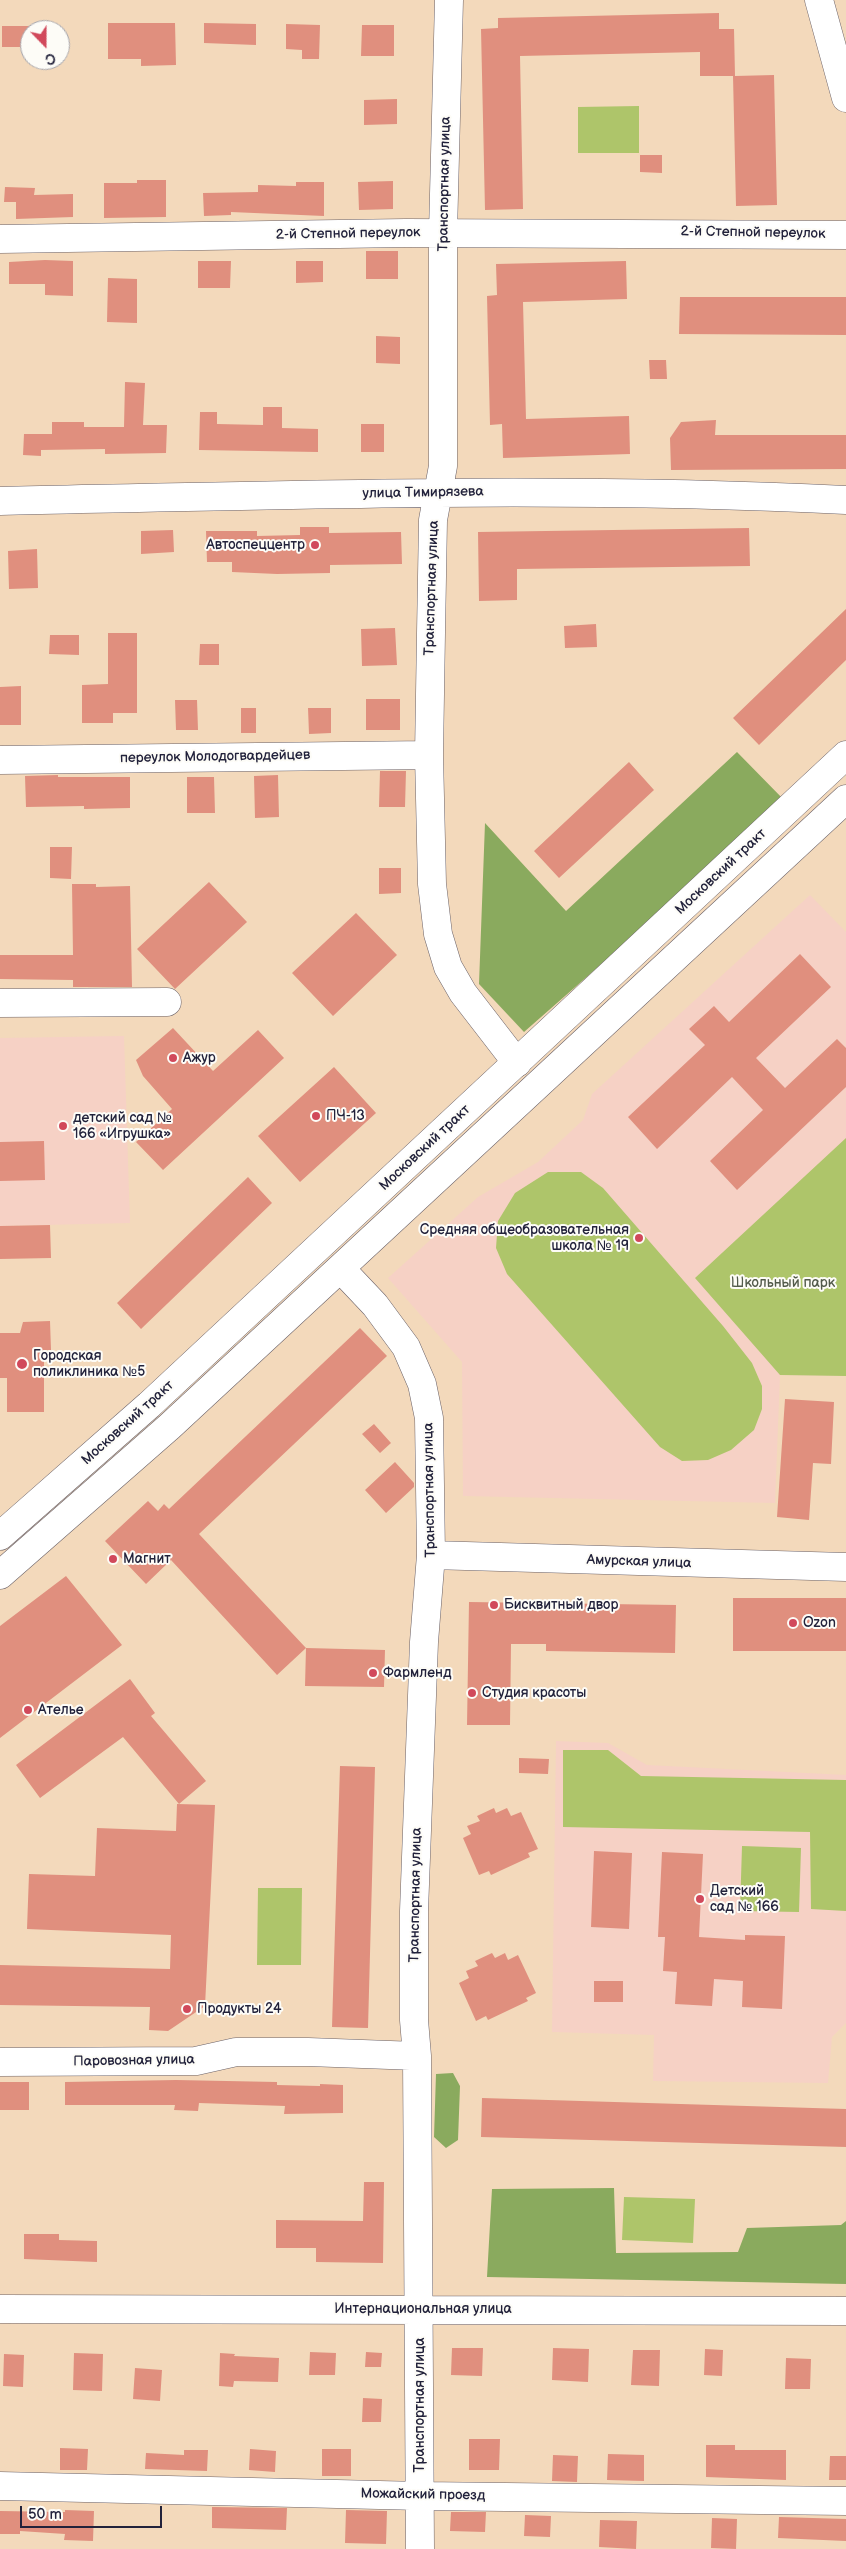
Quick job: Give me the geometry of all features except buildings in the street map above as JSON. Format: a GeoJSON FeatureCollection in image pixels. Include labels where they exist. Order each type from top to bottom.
{"type":"FeatureCollection","features":[{"type":"Feature","properties":{"kind":"street","name":"Транспортная улица"},"geometry":{"type":"LineString","coordinates":[[449,0],[443,233],[443,466],[433,520],[429,755],[432,884],[438,934],[448,967],[463,993],[517,1063]]}},
{"type":"Feature","properties":{"kind":"street"},"geometry":{"type":"LineString","coordinates":[[819,0],[846,98]]}},
{"type":"Feature","properties":{"kind":"street","name":"2-й Степной переулок"},"geometry":{"type":"LineString","coordinates":[[0,239],[443,233],[846,235]]}},
{"type":"Feature","properties":{"kind":"street","name":"улица Тимирязева"},"geometry":{"type":"LineString","coordinates":[[0,501],[439,492],[660,493],[846,500]]}},
{"type":"Feature","properties":{"kind":"street","name":"переулок Молодогвардейцев"},"geometry":{"type":"LineString","coordinates":[[0,760],[429,755]]}},
{"type":"Feature","properties":{"kind":"street","name":"Московский тракт"},"geometry":{"type":"LineString","coordinates":[[0,1536],[149,1405],[846,755]]}},
{"type":"Feature","properties":{"kind":"street"},"geometry":{"type":"LineString","coordinates":[[0,1576],[169,1427],[846,799]]}},
{"type":"Feature","properties":{"kind":"street"},"geometry":{"type":"LineString","coordinates":[[0,1003],[167,1002]]}},
{"type":"Feature","properties":{"kind":"street","name":"Транспортная улица"},"geometry":{"type":"LineString","coordinates":[[341,1269],[375,1305],[398,1334],[414,1362],[422,1384],[431,1443],[431,1555],[424,1642],[414,1911],[414,2020],[417,2056],[420,2549]]}},
{"type":"Feature","properties":{"kind":"street","name":"Амурская улица"},"geometry":{"type":"LineString","coordinates":[[431,1555],[846,1568]]}},
{"type":"Feature","properties":{"kind":"street","name":"Паровозная улица"},"geometry":{"type":"LineString","coordinates":[[0,2062],[196,2061],[245,2052],[417,2056]]}},
{"type":"Feature","properties":{"kind":"street","name":"Интернациональная улица"},"geometry":{"type":"LineString","coordinates":[[0,2309],[846,2311]]}},
{"type":"Feature","properties":{"kind":"street","name":"Можайский проезд"},"geometry":{"type":"LineString","coordinates":[[0,2486],[421,2496],[846,2501]]}},
{"type":"Feature","properties":{"kind":"shaded area","name":"Средняя общеобразовательная школа № 19"},"geometry":{"type":"Polygon","coordinates":[[[810,895],[846,932],[846,1376],[780,1375],[775,1503],[463,1496],[462,1362],[388,1278],[478,1197],[538,1162],[583,1120],[592,1094],[810,895]]]}},
{"type":"Feature","properties":{"kind":"shaded area","name":"детский сад № 166 «Игрушка»"},"geometry":{"type":"Polygon","coordinates":[[[124,1036],[130,1223],[0,1226],[0,1038],[124,1036]]]}},
{"type":"Feature","properties":{"kind":"shaded area","name":"Детский сад № 166"},"geometry":{"type":"Polygon","coordinates":[[[556,1741],[608,1743],[647,1765],[846,1775],[846,2023],[832,2037],[828,2083],[653,2081],[654,2035],[552,2032],[556,1741]]]}},
{"type":"Feature","properties":{"kind":"green space"},"geometry":{"type":"Polygon","coordinates":[[[639,106],[639,153],[578,153],[578,107],[639,106]]]}},
{"type":"Feature","properties":{"kind":"green space"},"geometry":{"type":"Polygon","coordinates":[[[737,752],[786,802],[524,1032],[479,984],[485,823],[566,911],[737,752]]]}},
{"type":"Feature","properties":{"kind":"green space","name":"Школьный парк"},"geometry":{"type":"Polygon","coordinates":[[[846,1138],[846,1376],[780,1375],[695,1278],[846,1138]]]}},
{"type":"Feature","properties":{"kind":"green space"},"geometry":{"type":"Polygon","coordinates":[[[548,1172],[581,1172],[603,1188],[723,1326],[752,1363],[762,1386],[762,1409],[754,1430],[731,1450],[708,1460],[682,1461],[660,1447],[507,1274],[496,1248],[498,1221],[515,1193],[548,1172]]]}},
{"type":"Feature","properties":{"kind":"green space"},"geometry":{"type":"Polygon","coordinates":[[[563,1750],[608,1750],[641,1776],[846,1780],[846,1911],[811,1909],[810,1832],[563,1827],[563,1750]]]}},
{"type":"Feature","properties":{"kind":"green space"},"geometry":{"type":"Polygon","coordinates":[[[742,1846],[801,1848],[799,1912],[740,1911],[742,1846]]]}},
{"type":"Feature","properties":{"kind":"green space"},"geometry":{"type":"Polygon","coordinates":[[[258,1888],[302,1888],[301,1965],[257,1965],[258,1888]]]}},
{"type":"Feature","properties":{"kind":"green space"},"geometry":{"type":"Polygon","coordinates":[[[453,2073],[460,2086],[458,2140],[446,2148],[434,2137],[436,2074],[453,2073]]]}},
{"type":"Feature","properties":{"kind":"green space"},"geometry":{"type":"Polygon","coordinates":[[[614,2188],[616,2253],[738,2252],[747,2228],[841,2225],[846,2221],[846,2284],[487,2277],[492,2189],[614,2188]]]}},
{"type":"Feature","properties":{"kind":"green space"},"geometry":{"type":"Polygon","coordinates":[[[624,2197],[695,2199],[693,2243],[622,2240],[624,2197]]]}},
{"type":"Feature","properties":{"kind":"place","name":"Автоспеццентр"},"geometry":{"type":"Point","coordinates":[315,545]}},
{"type":"Feature","properties":{"kind":"place","name":"Ажур"},"geometry":{"type":"Point","coordinates":[173,1058]}},
{"type":"Feature","properties":{"kind":"place","name":"ПЧ-13"},"geometry":{"type":"Point","coordinates":[316,1116]}},
{"type":"Feature","properties":{"kind":"place","name":"детский сад № 166 «Игрушка»"},"geometry":{"type":"Point","coordinates":[63,1126]}},
{"type":"Feature","properties":{"kind":"place","name":"Средняя общеобразовательная школа № 19"},"geometry":{"type":"Point","coordinates":[639,1238]}},
{"type":"Feature","properties":{"kind":"place","name":"Городская поликлиника №5"},"geometry":{"type":"Point","coordinates":[22,1364]}},
{"type":"Feature","properties":{"kind":"place","name":"Магнит"},"geometry":{"type":"Point","coordinates":[113,1559]}},
{"type":"Feature","properties":{"kind":"place","name":"Бисквитный двор"},"geometry":{"type":"Point","coordinates":[494,1605]}},
{"type":"Feature","properties":{"kind":"place","name":"Ozon"},"geometry":{"type":"Point","coordinates":[793,1623]}},
{"type":"Feature","properties":{"kind":"place","name":"Фармленд"},"geometry":{"type":"Point","coordinates":[373,1673]}},
{"type":"Feature","properties":{"kind":"place","name":"Студия красоты"},"geometry":{"type":"Point","coordinates":[472,1693]}},
{"type":"Feature","properties":{"kind":"place","name":"Ателье"},"geometry":{"type":"Point","coordinates":[28,1710]}},
{"type":"Feature","properties":{"kind":"place","name":"Детский сад № 166"},"geometry":{"type":"Point","coordinates":[700,1899]}},
{"type":"Feature","properties":{"kind":"place","name":"Продукты 24"},"geometry":{"type":"Point","coordinates":[187,2009]}}]}
